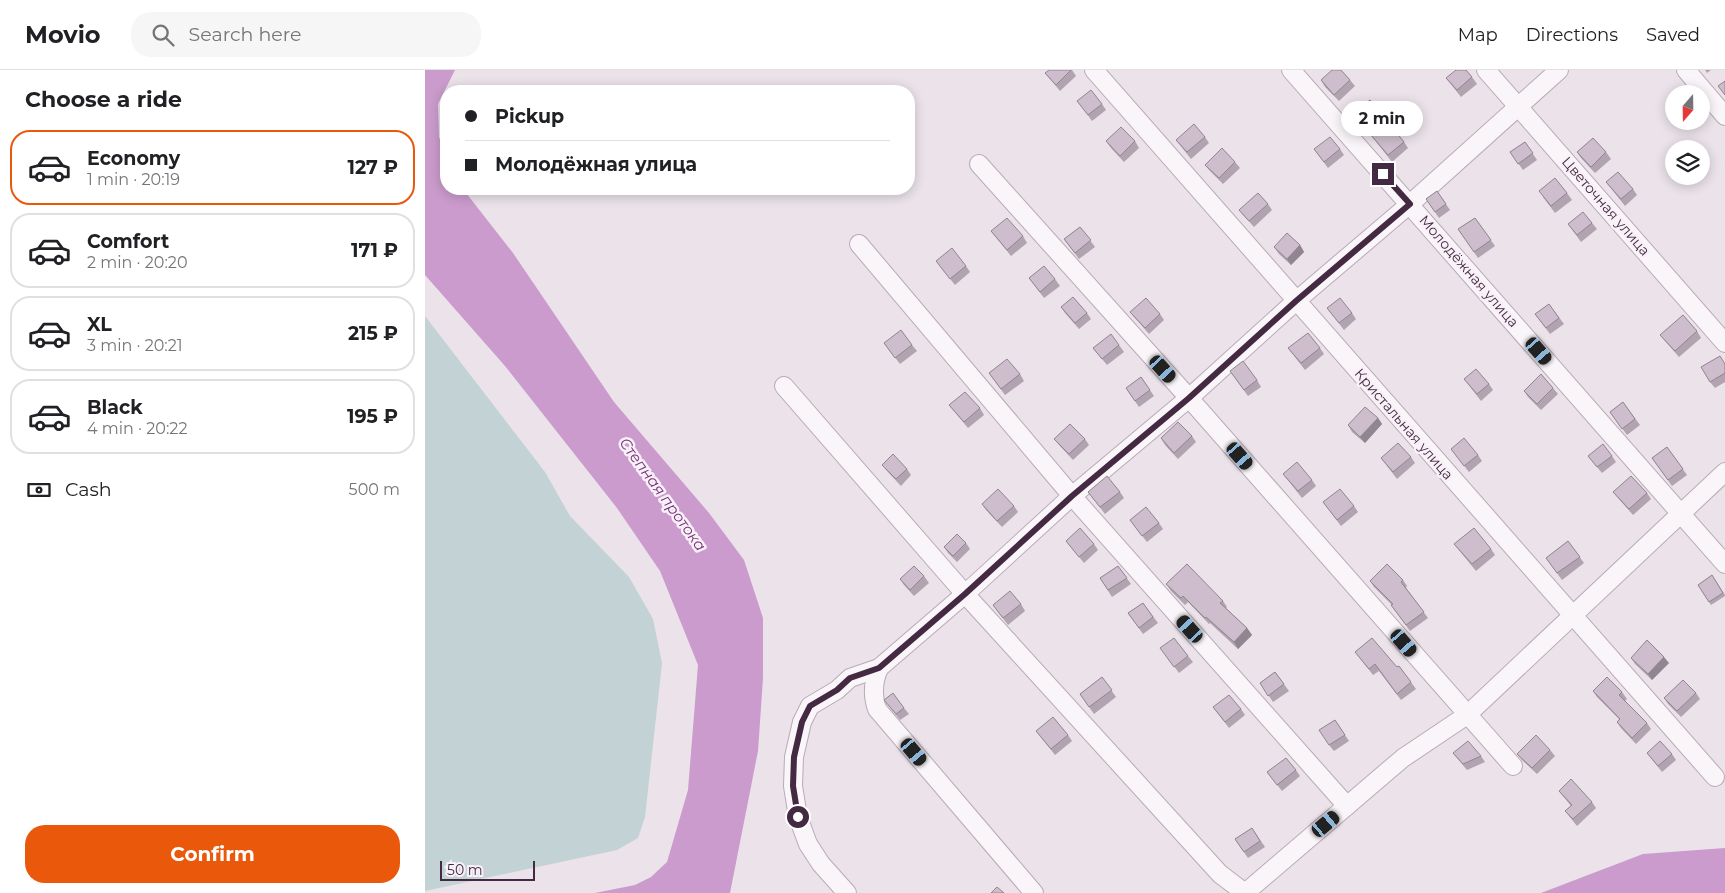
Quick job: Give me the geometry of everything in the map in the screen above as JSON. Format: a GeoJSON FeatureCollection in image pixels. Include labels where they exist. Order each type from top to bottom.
{"type":"FeatureCollection","features":[{"type":"Feature","properties":{"kind":"street","name":"Кристальная улица"},"geometry":{"type":"LineString","coordinates":[[1094,70],[1715,778]]}},
{"type":"Feature","properties":{"kind":"street","name":"Молодёжная улица"},"geometry":{"type":"LineString","coordinates":[[1291,70],[1725,564]]}},
{"type":"Feature","properties":{"kind":"street","name":"Цветочная улица"},"geometry":{"type":"LineString","coordinates":[[1486,70],[1725,342]]}},
{"type":"Feature","properties":{"kind":"street"},"geometry":{"type":"LineString","coordinates":[[847,893],[821,864],[807,844],[795,802],[793,786],[794,757],[802,722],[810,706],[837,690],[850,678],[879,668],[965,594],[1072,496],[1189,398],[1296,301],[1410,204],[1559,70]]}},
{"type":"Feature","properties":{"kind":"street"},"geometry":{"type":"LineString","coordinates":[[1686,70],[1725,116]]}},
{"type":"Feature","properties":{"kind":"street"},"geometry":{"type":"LineString","coordinates":[[979,164],[1189,398],[1513,766]]}},
{"type":"Feature","properties":{"kind":"street"},"geometry":{"type":"LineString","coordinates":[[859,244],[1072,496],[1347,806]]}},
{"type":"Feature","properties":{"kind":"street"},"geometry":{"type":"LineString","coordinates":[[784,386],[965,594],[1220,874],[1245,893],[1403,758],[1467,714],[1725,472]]}},
{"type":"Feature","properties":{"kind":"street"},"geometry":{"type":"LineString","coordinates":[[879,668],[874,690],[874,700],[877,709],[1034,893]]}},
{"type":"Feature","properties":{"kind":"shaded area"},"geometry":{"type":"Polygon","coordinates":[[[425,316],[545,472],[570,516],[629,577],[653,619],[662,663],[645,817],[638,838],[617,850],[425,891],[425,316]]]}},
{"type":"Feature","properties":{"kind":"water","name":"Степная протока"},"geometry":{"type":"Polygon","coordinates":[[[425,70],[455,70],[448,85],[440,85],[440,100],[438,104],[440,195],[468,195],[513,253],[614,402],[709,513],[744,560],[763,618],[763,678],[758,751],[730,893],[595,893],[635,885],[651,877],[667,862],[688,790],[698,665],[660,571],[617,508],[505,366],[425,275],[425,70]]]}},
{"type":"Feature","properties":{"kind":"water"},"geometry":{"type":"Polygon","coordinates":[[[1725,848],[1725,893],[1541,893],[1643,854],[1725,848]]]}},
{"type":"Feature","properties":{"kind":"building"},"geometry":{"type":"Polygon","coordinates":[[[1049,70],[1071,70],[1056,85],[1045,73],[1049,70]]]}},
{"type":"Feature","properties":{"kind":"building"},"geometry":{"type":"Polygon","coordinates":[[[1332,70],[1341,70],[1350,80],[1334,95],[1321,80],[1332,70]]]}},
{"type":"Feature","properties":{"kind":"building"},"geometry":{"type":"Polygon","coordinates":[[[1456,70],[1466,70],[1472,77],[1457,90],[1446,78],[1456,70]]]}},
{"type":"Feature","properties":{"kind":"building"},"geometry":{"type":"Polygon","coordinates":[[[1725,81],[1725,95],[1718,86],[1725,81]]]}},
{"type":"Feature","properties":{"kind":"building"},"geometry":{"type":"Polygon","coordinates":[[[1091,90],[1102,104],[1088,115],[1077,101],[1091,90]]]}},
{"type":"Feature","properties":{"kind":"building"},"geometry":{"type":"Polygon","coordinates":[[[1370,100],[1404,142],[1388,155],[1351,114],[1370,100]]]}},
{"type":"Feature","properties":{"kind":"building"},"geometry":{"type":"Polygon","coordinates":[[[1194,124],[1205,137],[1187,152],[1176,140],[1194,124]]]}},
{"type":"Feature","properties":{"kind":"building"},"geometry":{"type":"Polygon","coordinates":[[[1121,127],[1135,141],[1120,156],[1106,141],[1121,127]]]}},
{"type":"Feature","properties":{"kind":"building"},"geometry":{"type":"Polygon","coordinates":[[[1330,137],[1340,149],[1324,162],[1314,149],[1330,137]]]}},
{"type":"Feature","properties":{"kind":"building"},"geometry":{"type":"Polygon","coordinates":[[[1593,138],[1606,152],[1591,167],[1577,152],[1593,138]]]}},
{"type":"Feature","properties":{"kind":"building"},"geometry":{"type":"Polygon","coordinates":[[[1525,142],[1533,153],[1518,164],[1510,152],[1525,142]]]}},
{"type":"Feature","properties":{"kind":"building"},"geometry":{"type":"Polygon","coordinates":[[[1222,148],[1235,162],[1219,178],[1205,165],[1222,148]]]}},
{"type":"Feature","properties":{"kind":"building"},"geometry":{"type":"Polygon","coordinates":[[[1618,172],[1633,189],[1621,199],[1606,182],[1618,172]]]}},
{"type":"Feature","properties":{"kind":"building"},"geometry":{"type":"Polygon","coordinates":[[[1555,178],[1567,193],[1551,206],[1539,191],[1555,178]]]}},
{"type":"Feature","properties":{"kind":"building"},"geometry":{"type":"Polygon","coordinates":[[[1437,191],[1446,204],[1435,212],[1426,199],[1437,191]]]}},
{"type":"Feature","properties":{"kind":"building"},"geometry":{"type":"Polygon","coordinates":[[[1258,193],[1268,204],[1249,221],[1239,210],[1258,193]]]}},
{"type":"Feature","properties":{"kind":"building"},"geometry":{"type":"Polygon","coordinates":[[[1583,212],[1592,223],[1577,235],[1568,224],[1583,212]]]}},
{"type":"Feature","properties":{"kind":"building"},"geometry":{"type":"Polygon","coordinates":[[[1007,218],[1023,236],[1007,250],[991,231],[1007,218]]]}},
{"type":"Feature","properties":{"kind":"building"},"geometry":{"type":"Polygon","coordinates":[[[1475,218],[1491,240],[1474,252],[1458,229],[1475,218]]]}},
{"type":"Feature","properties":{"kind":"building"},"geometry":{"type":"Polygon","coordinates":[[[1080,227],[1091,240],[1075,253],[1064,239],[1080,227]]]}},
{"type":"Feature","properties":{"kind":"building"},"geometry":{"type":"Polygon","coordinates":[[[1287,233],[1300,245],[1287,259],[1274,247],[1287,233]]]}},
{"type":"Feature","properties":{"kind":"building"},"geometry":{"type":"Polygon","coordinates":[[[952,248],[966,266],[950,279],[936,261],[952,248]]]}},
{"type":"Feature","properties":{"kind":"building"},"geometry":{"type":"Polygon","coordinates":[[[1044,266],[1055,279],[1040,292],[1029,278],[1044,266]]]}},
{"type":"Feature","properties":{"kind":"building"},"geometry":{"type":"Polygon","coordinates":[[[1073,297],[1087,313],[1075,323],[1061,307],[1073,297]]]}},
{"type":"Feature","properties":{"kind":"building"},"geometry":{"type":"Polygon","coordinates":[[[1146,298],[1160,314],[1145,328],[1130,312],[1146,298]]]}},
{"type":"Feature","properties":{"kind":"building"},"geometry":{"type":"Polygon","coordinates":[[[1340,298],[1352,313],[1339,323],[1327,308],[1340,298]]]}},
{"type":"Feature","properties":{"kind":"building"},"geometry":{"type":"Polygon","coordinates":[[[1549,304],[1559,318],[1546,328],[1535,314],[1549,304]]]}},
{"type":"Feature","properties":{"kind":"building"},"geometry":{"type":"Polygon","coordinates":[[[1683,315],[1697,331],[1675,351],[1660,335],[1683,315]]]}},
{"type":"Feature","properties":{"kind":"building"},"geometry":{"type":"Polygon","coordinates":[[[901,330],[912,345],[895,358],[884,343],[901,330]]]}},
{"type":"Feature","properties":{"kind":"building"},"geometry":{"type":"Polygon","coordinates":[[[1308,333],[1320,348],[1301,363],[1288,348],[1308,333]]]}},
{"type":"Feature","properties":{"kind":"building"},"geometry":{"type":"Polygon","coordinates":[[[1111,334],[1119,345],[1102,359],[1093,348],[1111,334]]]}},
{"type":"Feature","properties":{"kind":"building"},"geometry":{"type":"Polygon","coordinates":[[[1720,356],[1725,364],[1725,373],[1710,382],[1701,367],[1720,356]]]}},
{"type":"Feature","properties":{"kind":"building"},"geometry":{"type":"Polygon","coordinates":[[[1007,359],[1020,374],[1001,389],[989,373],[1007,359]]]}},
{"type":"Feature","properties":{"kind":"building"},"geometry":{"type":"Polygon","coordinates":[[[1243,361],[1257,380],[1244,390],[1230,371],[1243,361]]]}},
{"type":"Feature","properties":{"kind":"building"},"geometry":{"type":"Polygon","coordinates":[[[1476,369],[1489,384],[1477,394],[1464,379],[1476,369]]]}},
{"type":"Feature","properties":{"kind":"building"},"geometry":{"type":"Polygon","coordinates":[[[1541,374],[1553,388],[1537,404],[1524,391],[1541,374]]]}},
{"type":"Feature","properties":{"kind":"building"},"geometry":{"type":"Polygon","coordinates":[[[1141,377],[1150,390],[1135,401],[1126,388],[1141,377]]]}},
{"type":"Feature","properties":{"kind":"building"},"geometry":{"type":"Polygon","coordinates":[[[965,392],[980,408],[964,422],[949,405],[965,392]]]}},
{"type":"Feature","properties":{"kind":"building"},"geometry":{"type":"Polygon","coordinates":[[[1623,402],[1635,419],[1622,429],[1610,412],[1623,402]]]}},
{"type":"Feature","properties":{"kind":"building"},"geometry":{"type":"Polygon","coordinates":[[[1365,407],[1378,418],[1360,437],[1348,425],[1365,407]]]}},
{"type":"Feature","properties":{"kind":"building"},"geometry":{"type":"Polygon","coordinates":[[[1178,422],[1192,436],[1174,453],[1161,438],[1178,422]]]}},
{"type":"Feature","properties":{"kind":"building"},"geometry":{"type":"Polygon","coordinates":[[[1070,424],[1085,439],[1069,454],[1054,439],[1070,424]]]}},
{"type":"Feature","properties":{"kind":"building"},"geometry":{"type":"Polygon","coordinates":[[[1464,438],[1478,455],[1464,466],[1451,449],[1464,438]]]}},
{"type":"Feature","properties":{"kind":"building"},"geometry":{"type":"Polygon","coordinates":[[[1398,443],[1411,457],[1393,472],[1381,458],[1398,443]]]}},
{"type":"Feature","properties":{"kind":"building"},"geometry":{"type":"Polygon","coordinates":[[[1603,444],[1612,456],[1597,467],[1588,456],[1603,444]]]}},
{"type":"Feature","properties":{"kind":"building"},"geometry":{"type":"Polygon","coordinates":[[[1667,447],[1683,469],[1668,480],[1652,458],[1667,447]]]}},
{"type":"Feature","properties":{"kind":"building"},"geometry":{"type":"Polygon","coordinates":[[[893,454],[907,469],[896,479],[882,465],[893,454]]]}},
{"type":"Feature","properties":{"kind":"building"},"geometry":{"type":"Polygon","coordinates":[[[1297,462],[1312,480],[1298,491],[1283,474],[1297,462]]]}},
{"type":"Feature","properties":{"kind":"building"},"geometry":{"type":"Polygon","coordinates":[[[1107,476],[1120,492],[1100,507],[1088,492],[1107,476]]]}},
{"type":"Feature","properties":{"kind":"building"},"geometry":{"type":"Polygon","coordinates":[[[1631,476],[1647,493],[1629,509],[1613,492],[1631,476]]]}},
{"type":"Feature","properties":{"kind":"building"},"geometry":{"type":"Polygon","coordinates":[[[998,489],[1014,506],[997,521],[982,504],[998,489]]]}},
{"type":"Feature","properties":{"kind":"building"},"geometry":{"type":"Polygon","coordinates":[[[1340,489],[1354,506],[1337,520],[1323,502],[1340,489]]]}},
{"type":"Feature","properties":{"kind":"building"},"geometry":{"type":"Polygon","coordinates":[[[1146,507],[1159,523],[1142,536],[1130,520],[1146,507]]]}},
{"type":"Feature","properties":{"kind":"building"},"geometry":{"type":"Polygon","coordinates":[[[1080,528],[1094,544],[1079,557],[1066,541],[1080,528]]]}},
{"type":"Feature","properties":{"kind":"building"},"geometry":{"type":"Polygon","coordinates":[[[1474,528],[1491,549],[1472,564],[1454,544],[1474,528]]]}},
{"type":"Feature","properties":{"kind":"building"},"geometry":{"type":"Polygon","coordinates":[[[957,534],[966,543],[953,556],[944,547],[957,534]]]}},
{"type":"Feature","properties":{"kind":"building"},"geometry":{"type":"Polygon","coordinates":[[[1568,541],[1580,557],[1557,573],[1546,558],[1568,541]]]}},
{"type":"Feature","properties":{"kind":"building"},"geometry":{"type":"Polygon","coordinates":[[[1187,564],[1223,601],[1220,603],[1247,628],[1234,642],[1205,618],[1183,596],[1181,598],[1166,584],[1187,564]]]}},
{"type":"Feature","properties":{"kind":"building"},"geometry":{"type":"Polygon","coordinates":[[[1387,564],[1403,580],[1401,582],[1424,612],[1406,625],[1391,605],[1393,604],[1370,581],[1387,564]]]}},
{"type":"Feature","properties":{"kind":"building"},"geometry":{"type":"Polygon","coordinates":[[[914,566],[924,576],[910,590],[900,579],[914,566]]]}},
{"type":"Feature","properties":{"kind":"building"},"geometry":{"type":"Polygon","coordinates":[[[1118,566],[1127,578],[1108,590],[1100,578],[1118,566]]]}},
{"type":"Feature","properties":{"kind":"building"},"geometry":{"type":"Polygon","coordinates":[[[1712,575],[1723,593],[1709,602],[1698,585],[1712,575]]]}},
{"type":"Feature","properties":{"kind":"building"},"geometry":{"type":"Polygon","coordinates":[[[1010,591],[1021,604],[1003,618],[993,605],[1010,591]]]}},
{"type":"Feature","properties":{"kind":"building"},"geometry":{"type":"Polygon","coordinates":[[[1143,603],[1153,617],[1139,628],[1128,613],[1143,603]]]}},
{"type":"Feature","properties":{"kind":"building"},"geometry":{"type":"Polygon","coordinates":[[[1174,638],[1188,656],[1174,667],[1160,648],[1174,638]]]}},
{"type":"Feature","properties":{"kind":"building"},"geometry":{"type":"Polygon","coordinates":[[[1372,638],[1397,667],[1399,666],[1411,682],[1397,694],[1375,664],[1369,669],[1355,652],[1372,638]]]}},
{"type":"Feature","properties":{"kind":"building"},"geometry":{"type":"Polygon","coordinates":[[[1647,640],[1664,657],[1648,674],[1631,658],[1647,640]]]}},
{"type":"Feature","properties":{"kind":"building"},"geometry":{"type":"Polygon","coordinates":[[[1275,672],[1284,684],[1268,696],[1260,683],[1275,672]]]}},
{"type":"Feature","properties":{"kind":"building"},"geometry":{"type":"Polygon","coordinates":[[[1102,677],[1112,690],[1089,707],[1080,694],[1102,677]]]}},
{"type":"Feature","properties":{"kind":"building"},"geometry":{"type":"Polygon","coordinates":[[[1607,677],[1622,692],[1619,695],[1647,723],[1632,738],[1617,722],[1620,719],[1593,691],[1607,677]]]}},
{"type":"Feature","properties":{"kind":"building"},"geometry":{"type":"Polygon","coordinates":[[[1683,680],[1696,693],[1677,711],[1664,698],[1683,680]]]}},
{"type":"Feature","properties":{"kind":"building"},"geometry":{"type":"Polygon","coordinates":[[[893,693],[904,708],[896,714],[884,700],[893,693]]]}},
{"type":"Feature","properties":{"kind":"building"},"geometry":{"type":"Polygon","coordinates":[[[1229,695],[1241,709],[1225,722],[1213,707],[1229,695]]]}},
{"type":"Feature","properties":{"kind":"building"},"geometry":{"type":"Polygon","coordinates":[[[1053,717],[1068,735],[1051,749],[1036,731],[1053,717]]]}},
{"type":"Feature","properties":{"kind":"building"},"geometry":{"type":"Polygon","coordinates":[[[1335,720],[1345,735],[1329,745],[1319,730],[1335,720]]]}},
{"type":"Feature","properties":{"kind":"building"},"geometry":{"type":"Polygon","coordinates":[[[1536,735],[1550,750],[1532,768],[1517,754],[1536,735]]]}},
{"type":"Feature","properties":{"kind":"building"},"geometry":{"type":"Polygon","coordinates":[[[1468,741],[1481,756],[1463,764],[1453,753],[1468,741]]]}},
{"type":"Feature","properties":{"kind":"building"},"geometry":{"type":"Polygon","coordinates":[[[1660,741],[1672,754],[1658,766],[1647,753],[1660,741]]]}},
{"type":"Feature","properties":{"kind":"building"},"geometry":{"type":"Polygon","coordinates":[[[1286,758],[1296,770],[1277,785],[1267,772],[1286,758]]]}},
{"type":"Feature","properties":{"kind":"building"},"geometry":{"type":"Polygon","coordinates":[[[1571,779],[1592,802],[1573,819],[1565,811],[1572,805],[1559,791],[1571,779]]]}},
{"type":"Feature","properties":{"kind":"building"},"geometry":{"type":"Polygon","coordinates":[[[1252,828],[1260,841],[1244,852],[1235,839],[1252,828]]]}},
{"type":"Feature","properties":{"kind":"building"},"geometry":{"type":"Polygon","coordinates":[[[997,887],[1004,893],[991,893],[997,887]]]}},
{"type":"Feature","properties":{"kind":"route"},"geometry":{"type":"LineString","coordinates":[[798,817],[793,786],[794,757],[805,712],[810,706],[837,690],[850,678],[879,668],[965,594],[1072,496],[1189,398],[1296,301],[1410,204],[1383,174]]}}]}
